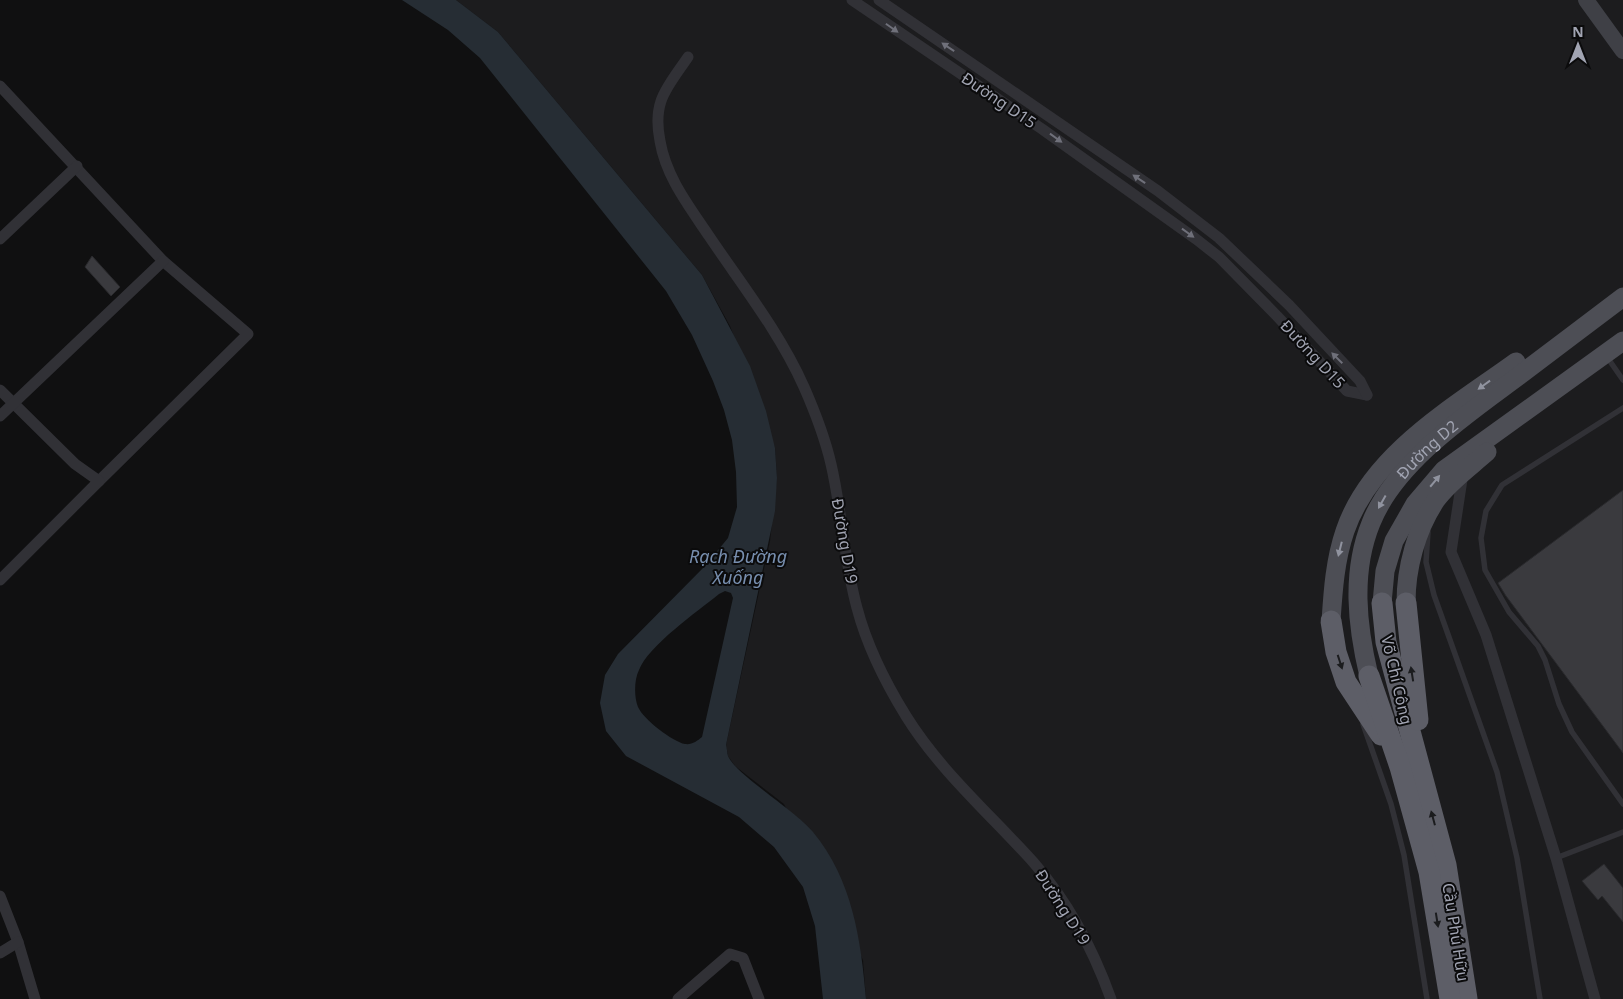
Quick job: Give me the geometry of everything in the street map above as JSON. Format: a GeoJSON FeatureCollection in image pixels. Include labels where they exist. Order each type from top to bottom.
{"type":"FeatureCollection","features":[{"type":"Feature","properties":{"kind":"highway","name":"Võ Chí Công"},"geometry":{"type":"LineString","coordinates":[[1382,603],[1386,642],[1408,762],[1437,869]]}},
{"type":"Feature","properties":{"kind":"highway","name":"Võ Chí Công"},"geometry":{"type":"LineString","coordinates":[[1406,603],[1418,718],[1408,762]]}},
{"type":"Feature","properties":{"kind":"highway","name":"Võ Chí Công"},"geometry":{"type":"LineString","coordinates":[[1331,621],[1336,652],[1346,682],[1358,700],[1408,762]]}},
{"type":"Feature","properties":{"kind":"highway","name":"Võ Chí Công"},"geometry":{"type":"LineString","coordinates":[[1369,676],[1408,762]]}},
{"type":"Feature","properties":{"kind":"highway","name":"Cầu Phú Hữu"},"geometry":{"type":"LineString","coordinates":[[1437,869],[1450,999]]}},
{"type":"Feature","properties":{"kind":"highway","name":"Cầu Phú Hữu"},"geometry":{"type":"LineString","coordinates":[[1437,869],[1467,999]]}},
{"type":"Feature","properties":{"kind":"main road","name":"Đường D2"},"geometry":{"type":"LineString","coordinates":[[1331,621],[1338,556],[1345,530],[1362,496],[1380,473],[1414,436],[1623,284]]}},
{"type":"Feature","properties":{"kind":"main road","name":"Đường D2"},"geometry":{"type":"LineString","coordinates":[[1369,676],[1361,642],[1357,602],[1360,566],[1371,523],[1397,478],[1471,412],[1623,297]]}},
{"type":"Feature","properties":{"kind":"main road","name":"Đường D2"},"geometry":{"type":"LineString","coordinates":[[1406,603],[1412,556],[1422,526],[1437,499],[1497,443],[1612,355],[1623,341]]}},
{"type":"Feature","properties":{"kind":"main road","name":"Đường D2"},"geometry":{"type":"LineString","coordinates":[[1382,603],[1385,570],[1394,541],[1415,504],[1444,470],[1612,355]]}},
{"type":"Feature","properties":{"kind":"street","name":"Đường D15"},"geometry":{"type":"LineString","coordinates":[[852,0],[1042,129],[1196,239],[1219,257],[1277,316],[1346,391],[1367,395],[1360,381],[1289,305],[1219,238],[1158,192],[879,0]]}},
{"type":"Feature","properties":{"kind":"street"},"geometry":{"type":"LineString","coordinates":[[1586,0],[1623,51]]}},
{"type":"Feature","properties":{"kind":"street","name":"Đường D19"},"geometry":{"type":"LineString","coordinates":[[688,57],[660,98],[657,118],[660,141],[667,168],[680,193],[768,323],[807,392],[819,423],[831,464],[856,606],[882,675],[929,750],[1034,864],[1056,892],[1078,924],[1097,962],[1111,999]]}},
{"type":"Feature","properties":{"kind":"street"},"geometry":{"type":"LineString","coordinates":[[0,86],[77,166],[163,261],[248,334],[0,580]]}},
{"type":"Feature","properties":{"kind":"street"},"geometry":{"type":"LineString","coordinates":[[0,239],[77,166]]}},
{"type":"Feature","properties":{"kind":"street"},"geometry":{"type":"LineString","coordinates":[[0,416],[163,261]]}},
{"type":"Feature","properties":{"kind":"street"},"geometry":{"type":"LineString","coordinates":[[0,390],[75,464],[99,481]]}},
{"type":"Feature","properties":{"kind":"street"},"geometry":{"type":"LineString","coordinates":[[1463,473],[1451,552],[1486,635],[1556,858],[1595,999]]}},
{"type":"Feature","properties":{"kind":"street"},"geometry":{"type":"LineString","coordinates":[[0,896],[18,942],[35,999]]}},
{"type":"Feature","properties":{"kind":"street"},"geometry":{"type":"LineString","coordinates":[[0,953],[18,942]]}},
{"type":"Feature","properties":{"kind":"street"},"geometry":{"type":"LineString","coordinates":[[678,999],[730,954],[743,958],[759,999]]}},
{"type":"Feature","properties":{"kind":"lane"},"geometry":{"type":"LineString","coordinates":[[1612,355],[1623,380]]}},
{"type":"Feature","properties":{"kind":"lane"},"geometry":{"type":"LineString","coordinates":[[1623,408],[1502,485],[1486,511],[1481,538],[1485,570],[1509,612],[1538,646],[1545,660],[1559,704],[1572,732],[1623,804]]}},
{"type":"Feature","properties":{"kind":"lane"},"geometry":{"type":"LineString","coordinates":[[1437,499],[1426,546],[1426,562],[1434,595],[1497,772],[1517,858],[1540,999]]}},
{"type":"Feature","properties":{"kind":"lane"},"geometry":{"type":"LineString","coordinates":[[1358,700],[1368,740],[1391,804],[1404,855],[1427,999]]}},
{"type":"Feature","properties":{"kind":"lane"},"geometry":{"type":"LineString","coordinates":[[1556,858],[1623,832]]}},
{"type":"Feature","properties":{"kind":"shaded area"},"geometry":{"type":"Polygon","coordinates":[[[456,0],[1623,0],[1623,999],[866,999],[863,960],[784,804],[735,766],[728,756],[726,745],[770,541],[777,478],[775,448],[730,326],[702,275],[498,32],[456,0]]]}},
{"type":"Feature","properties":{"kind":"water","name":"Rạch Đường Xuống"},"geometry":{"type":"Polygon","coordinates":[[[402,0],[456,0],[498,32],[702,275],[750,366],[766,411],[775,448],[777,478],[775,511],[726,745],[727,753],[733,764],[742,773],[805,823],[826,850],[837,869],[846,890],[857,932],[866,999],[823,999],[815,926],[803,887],[774,847],[739,817],[626,756],[606,731],[600,703],[605,675],[618,654],[704,567],[728,538],[737,507],[736,472],[732,440],[724,410],[713,381],[692,335],[666,291],[480,58],[448,30],[402,0]],[[725,591],[719,594],[674,629],[652,650],[637,674],[635,694],[641,712],[659,729],[673,739],[685,744],[690,744],[702,737],[733,598],[731,593],[725,591]]]}},
{"type":"Feature","properties":{"kind":"building"},"geometry":{"type":"Polygon","coordinates":[[[92,256],[120,287],[111,296],[85,267],[92,256]]]}},
{"type":"Feature","properties":{"kind":"building"},"geometry":{"type":"Polygon","coordinates":[[[1623,490],[1623,753],[1498,583],[1623,490]]]}},
{"type":"Feature","properties":{"kind":"building"},"geometry":{"type":"Polygon","coordinates":[[[1604,864],[1623,888],[1623,922],[1602,896],[1598,900],[1582,881],[1604,864]]]}}]}
